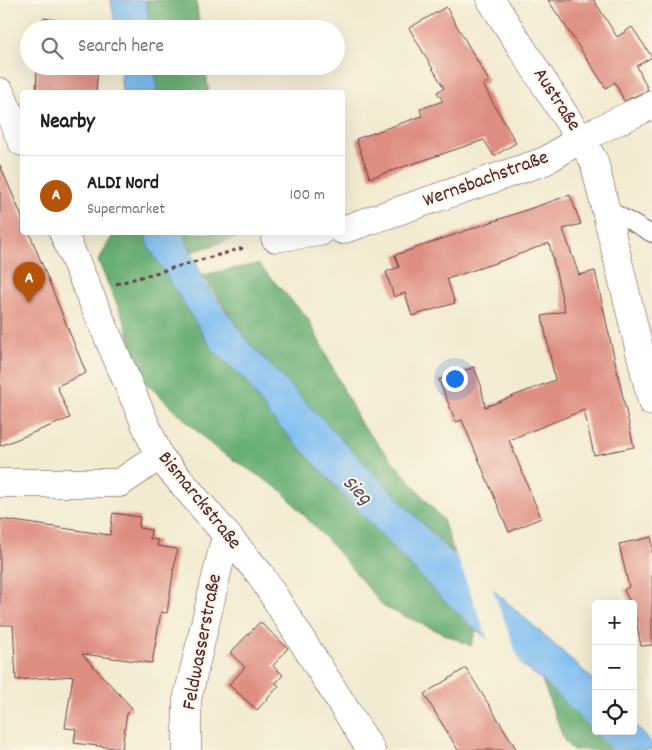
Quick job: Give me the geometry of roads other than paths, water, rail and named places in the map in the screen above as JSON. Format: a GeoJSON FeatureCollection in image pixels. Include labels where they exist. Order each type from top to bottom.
{"type":"FeatureCollection","features":[{"type":"Feature","properties":{"kind":"street","name":"Austraße"},"geometry":{"type":"LineString","coordinates":[[491,0],[594,161],[652,402]]}},
{"type":"Feature","properties":{"kind":"street"},"geometry":{"type":"LineString","coordinates":[[1,94],[20,137]]}},
{"type":"Feature","properties":{"kind":"street","name":"Wernsbachstraße"},"geometry":{"type":"LineString","coordinates":[[345,229],[545,161],[580,138],[652,105]]}},
{"type":"Feature","properties":{"kind":"street","name":"Bismarckstraße"},"geometry":{"type":"LineString","coordinates":[[63,235],[159,456],[260,574],[371,750]]}},
{"type":"Feature","properties":{"kind":"street"},"geometry":{"type":"LineString","coordinates":[[275,238],[298,235]]}},
{"type":"Feature","properties":{"kind":"street"},"geometry":{"type":"LineString","coordinates":[[0,482],[120,483],[159,456]]}},
{"type":"Feature","properties":{"kind":"street","name":"Feldwasserstraße"},"geometry":{"type":"LineString","coordinates":[[187,750],[187,700],[226,535]]}},
{"type":"Feature","properties":{"kind":"lane"},"geometry":{"type":"LineString","coordinates":[[606,207],[652,234]]}},
{"type":"Feature","properties":{"kind":"water"},"geometry":{"type":"Polygon","coordinates":[[[111,0],[146,0],[149,20],[114,20],[111,0]]]}},
{"type":"Feature","properties":{"kind":"water"},"geometry":{"type":"Polygon","coordinates":[[[121,75],[155,75],[157,90],[122,90],[121,75]]]}},
{"type":"Feature","properties":{"kind":"water","name":"Sieg"},"geometry":{"type":"Polygon","coordinates":[[[145,235],[184,235],[205,283],[251,345],[439,541],[592,678],[592,730],[542,680],[476,630],[437,594],[268,414],[245,380],[212,349],[148,246],[145,235]]]}},
{"type":"Feature","properties":{"kind":"water"},"geometry":{"type":"Polygon","coordinates":[[[637,727],[652,744],[652,750],[612,750],[597,735],[637,735],[637,727]]]}},
{"type":"Feature","properties":{"kind":"place","name":"ALDI Nord"},"geometry":{"type":"Point","coordinates":[29,303]}}]}
